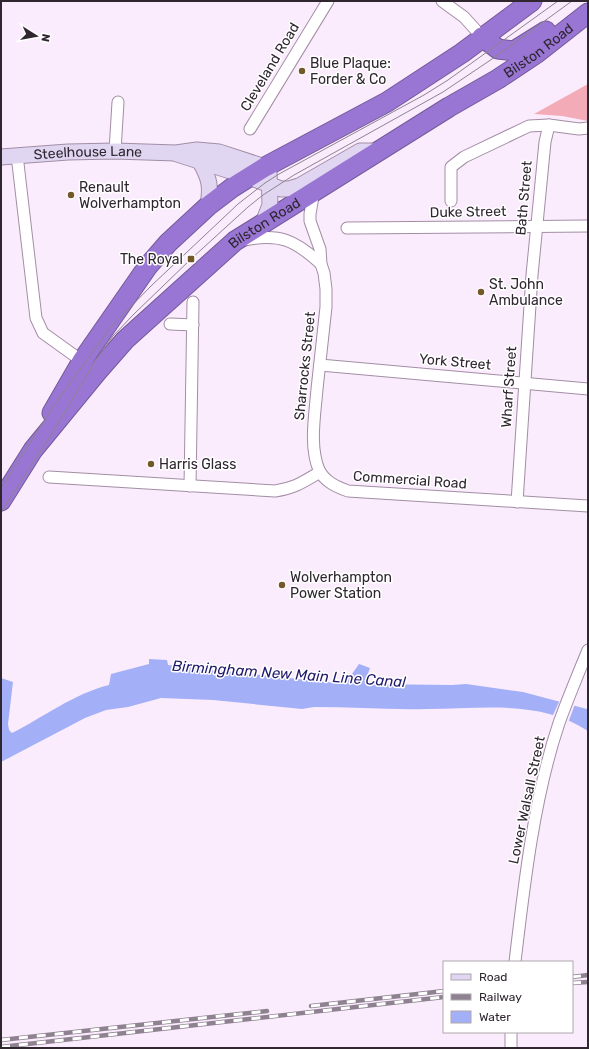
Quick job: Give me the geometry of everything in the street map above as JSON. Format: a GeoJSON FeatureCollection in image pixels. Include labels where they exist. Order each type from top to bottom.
{"type":"FeatureCollection","features":[{"type":"Feature","properties":{"kind":"highway"},"geometry":{"type":"LineString","coordinates":[[33,450],[82,361],[148,266],[168,243],[208,206],[265,167],[387,102],[462,53],[532,1]]}},
{"type":"Feature","properties":{"kind":"highway"},"geometry":{"type":"LineString","coordinates":[[482,37],[498,50],[514,51],[534,39],[585,1]]}},
{"type":"Feature","properties":{"kind":"highway","name":"Bilston Road"},"geometry":{"type":"LineString","coordinates":[[1,501],[33,450],[125,340],[235,242],[378,151],[449,107],[498,79],[537,53],[588,13]]}},
{"type":"Feature","properties":{"kind":"street","name":"Cleveland Road"},"geometry":{"type":"LineString","coordinates":[[250,129],[328,1]]}},
{"type":"Feature","properties":{"kind":"street"},"geometry":{"type":"LineString","coordinates":[[442,1],[464,18],[482,37]]}},
{"type":"Feature","properties":{"kind":"street"},"geometry":{"type":"LineString","coordinates":[[464,18],[477,23],[492,25],[500,24]]}},
{"type":"Feature","properties":{"kind":"street"},"geometry":{"type":"LineString","coordinates":[[115,151],[118,102]]}},
{"type":"Feature","properties":{"kind":"street"},"geometry":{"type":"LineString","coordinates":[[452,201],[451,167],[464,157],[529,126],[549,125],[579,129],[588,128]]}},
{"type":"Feature","properties":{"kind":"street","name":"Bath Street"},"geometry":{"type":"LineString","coordinates":[[532,275],[545,142],[549,125]]}},
{"type":"Feature","properties":{"kind":"street","name":"Steelhouse Lane"},"geometry":{"type":"LineString","coordinates":[[1,157],[68,152],[115,151],[176,153],[197,150],[219,152],[265,167]]}},
{"type":"Feature","properties":{"kind":"street","name":"Steelhouse Lane"},"geometry":{"type":"LineString","coordinates":[[176,153],[249,177],[270,186],[281,189],[290,189],[304,183],[360,151],[378,151]]}},
{"type":"Feature","properties":{"kind":"street"},"geometry":{"type":"LineString","coordinates":[[17,155],[36,318],[43,333],[82,361]]}},
{"type":"Feature","properties":{"kind":"street"},"geometry":{"type":"LineString","coordinates":[[200,162],[209,181],[210,192],[208,206]]}},
{"type":"Feature","properties":{"kind":"street"},"geometry":{"type":"LineString","coordinates":[[263,223],[270,205],[269,173],[265,167]]}},
{"type":"Feature","properties":{"kind":"street","name":"Sharrocks Street"},"geometry":{"type":"LineString","coordinates":[[314,191],[310,221],[320,249],[326,289],[326,307],[314,423],[314,453],[320,472]]}},
{"type":"Feature","properties":{"kind":"street","name":"Duke Street"},"geometry":{"type":"LineString","coordinates":[[347,228],[588,226]]}},
{"type":"Feature","properties":{"kind":"street"},"geometry":{"type":"LineString","coordinates":[[235,242],[263,237],[283,238],[302,247],[322,264]]}},
{"type":"Feature","properties":{"kind":"street","name":"Wharf Street"},"geometry":{"type":"LineString","coordinates":[[517,502],[532,275]]}},
{"type":"Feature","properties":{"kind":"street"},"geometry":{"type":"LineString","coordinates":[[190,486],[193,302]]}},
{"type":"Feature","properties":{"kind":"street"},"geometry":{"type":"LineString","coordinates":[[170,324],[193,325]]}},
{"type":"Feature","properties":{"kind":"street","name":"York Street"},"geometry":{"type":"LineString","coordinates":[[320,364],[588,389]]}},
{"type":"Feature","properties":{"kind":"street"},"geometry":{"type":"LineString","coordinates":[[49,477],[275,491],[289,489],[320,472]]}},
{"type":"Feature","properties":{"kind":"street","name":"Commercial Road"},"geometry":{"type":"LineString","coordinates":[[320,472],[335,486],[348,491],[588,506]]}},
{"type":"Feature","properties":{"kind":"street","name":"Lower Walsall Street"},"geometry":{"type":"LineString","coordinates":[[515,961],[529,859],[539,801],[559,723],[588,650]]}},
{"type":"Feature","properties":{"kind":"street"},"geometry":{"type":"LineString","coordinates":[[511,1033],[511,1048]]}},
{"type":"Feature","properties":{"kind":"shaded area"},"geometry":{"type":"Polygon","coordinates":[[[588,84],[588,121],[562,116],[534,114],[588,84]]]}},
{"type":"Feature","properties":{"kind":"water"},"geometry":{"type":"Polygon","coordinates":[[[149,659],[167,660],[168,665],[345,684],[359,664],[370,668],[366,679],[366,684],[466,684],[523,692],[587,709],[588,731],[570,721],[550,714],[510,708],[413,709],[314,707],[302,709],[213,700],[161,698],[128,707],[106,710],[85,718],[1,762],[1,678],[13,682],[8,724],[9,730],[12,733],[83,694],[109,685],[111,674],[149,664],[149,659]]]}},
{"type":"Feature","properties":{"kind":"pier"},"geometry":{"type":"Polygon","coordinates":[[[560,700],[575,704],[568,723],[552,717],[560,700]]]}},
{"type":"Feature","properties":{"kind":"tram line"},"geometry":{"type":"LineString","coordinates":[[1,488],[55,404],[109,329],[151,286],[238,204],[279,174],[424,95],[448,80],[558,1]]}},
{"type":"Feature","properties":{"kind":"tram line"},"geometry":{"type":"LineString","coordinates":[[1,512],[48,440],[96,360],[113,336],[191,259],[248,207],[263,195],[294,175],[443,92],[495,57],[572,1]]}},
{"type":"Feature","properties":{"kind":"railway"},"geometry":{"type":"LineString","coordinates":[[573,977],[588,975]]}},
{"type":"Feature","properties":{"kind":"railway"},"geometry":{"type":"LineString","coordinates":[[573,983],[588,982]]}},
{"type":"Feature","properties":{"kind":"railway"},"geometry":{"type":"LineString","coordinates":[[311,1006],[443,991]]}},
{"type":"Feature","properties":{"kind":"railway"},"geometry":{"type":"LineString","coordinates":[[1,1047],[443,997]]}},
{"type":"Feature","properties":{"kind":"railway"},"geometry":{"type":"LineString","coordinates":[[1,1040],[267,1011]]}},
{"type":"Feature","properties":{"kind":"place","name":"Blue Plaque: Forder & Co"},"geometry":{"type":"Point","coordinates":[302,71]}},
{"type":"Feature","properties":{"kind":"place","name":"Renault Wolverhampton"},"geometry":{"type":"Point","coordinates":[71,195]}},
{"type":"Feature","properties":{"kind":"place","name":"The Royal"},"geometry":{"type":"Point","coordinates":[191,259]}},
{"type":"Feature","properties":{"kind":"place","name":"St. John Ambulance"},"geometry":{"type":"Point","coordinates":[481,292]}},
{"type":"Feature","properties":{"kind":"place","name":"Harris Glass"},"geometry":{"type":"Point","coordinates":[151,464]}},
{"type":"Feature","properties":{"kind":"place","name":"Wolverhampton Power Station"},"geometry":{"type":"Point","coordinates":[282,585]}},
{"type":"Feature","properties":{"kind":"water label","name":"Birmingham New Main Line Canal"},"geometry":{"type":"Point","coordinates":[289,674]}}]}
